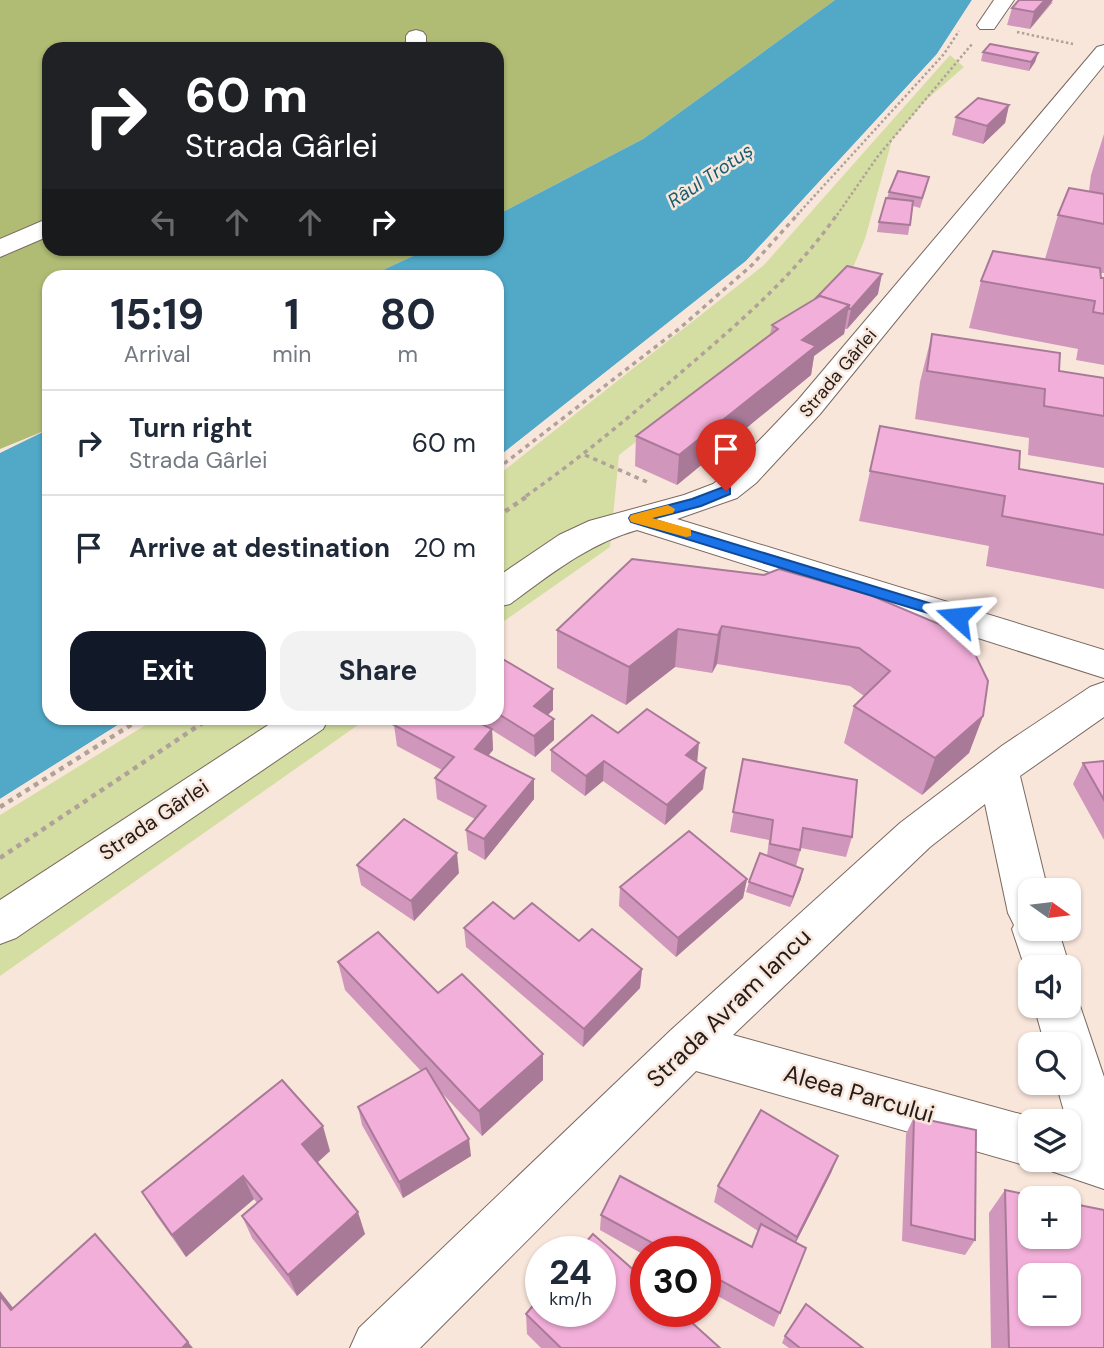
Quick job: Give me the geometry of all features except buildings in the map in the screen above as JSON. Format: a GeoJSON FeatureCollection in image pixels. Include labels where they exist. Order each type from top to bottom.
{"type":"FeatureCollection","features":[{"type":"Feature","properties":{"kind":"street"},"geometry":{"type":"LineString","coordinates":[[987,25],[1004,0]]}},
{"type":"Feature","properties":{"kind":"street","name":"Strada Gârlei"},"geometry":{"type":"LineString","coordinates":[[504,590],[571,543],[601,529],[696,503],[726,491],[744,476],[782,438],[1091,48]]}},
{"type":"Feature","properties":{"kind":"street"},"geometry":{"type":"LineString","coordinates":[[0,249],[42,229]]}},
{"type":"Feature","properties":{"kind":"street"},"geometry":{"type":"LineString","coordinates":[[636,518],[1104,664]]}},
{"type":"Feature","properties":{"kind":"street","name":"Strada Avram Iancu"},"geometry":{"type":"LineString","coordinates":[[379,1348],[688,1046],[915,835],[998,771],[1104,696]]}},
{"type":"Feature","properties":{"kind":"street","name":"Strada Gârlei"},"geometry":{"type":"LineString","coordinates":[[0,924],[298,725]]}},
{"type":"Feature","properties":{"kind":"street"},"geometry":{"type":"LineString","coordinates":[[998,771],[1023,878]]}},
{"type":"Feature","properties":{"kind":"street"},"geometry":{"type":"LineString","coordinates":[[1062,1018],[1104,1161],[1081,1156]]}},
{"type":"Feature","properties":{"kind":"street","name":"Aleea Parcului"},"geometry":{"type":"LineString","coordinates":[[688,1046],[1018,1138]]}},
{"type":"Feature","properties":{"kind":"path"},"geometry":{"type":"LineString","coordinates":[[504,464],[680,328],[752,265],[944,54],[964,24]]}},
{"type":"Feature","properties":{"kind":"path"},"geometry":{"type":"LineString","coordinates":[[504,512],[585,455],[759,305],[825,232],[878,156],[936,90],[987,25],[1091,48]]}},
{"type":"Feature","properties":{"kind":"path"},"geometry":{"type":"LineString","coordinates":[[585,455],[696,503]]}},
{"type":"Feature","properties":{"kind":"path"},"geometry":{"type":"LineString","coordinates":[[0,807],[131,725]]}},
{"type":"Feature","properties":{"kind":"path"},"geometry":{"type":"LineString","coordinates":[[0,858],[200,725]]}},
{"type":"Feature","properties":{"kind":"green space"},"geometry":{"type":"Polygon","coordinates":[[[0,0],[835,0],[643,139],[504,211],[504,42],[42,42],[42,256],[413,256],[383,270],[42,270],[42,432],[0,449],[0,0]]]}},
{"type":"Feature","properties":{"kind":"green space"},"geometry":{"type":"Polygon","coordinates":[[[950,55],[964,67],[926,100],[892,140],[865,239],[849,277],[619,455],[610,547],[504,621],[504,470],[764,265],[950,55]]]}},
{"type":"Feature","properties":{"kind":"green space"},"geometry":{"type":"Polygon","coordinates":[[[146,725],[358,725],[0,976],[0,815],[146,725]]]}},
{"type":"Feature","properties":{"kind":"water","name":"Râul Trotuș"},"geometry":{"type":"Polygon","coordinates":[[[835,0],[972,0],[937,54],[746,261],[504,452],[504,270],[383,270],[413,256],[504,256],[504,211],[643,139],[835,0]]]}},
{"type":"Feature","properties":{"kind":"water"},"geometry":{"type":"Polygon","coordinates":[[[42,432],[42,725],[118,725],[0,799],[0,453],[42,432]]]}},
{"type":"Feature","properties":{"kind":"pier"},"geometry":{"type":"Polygon","coordinates":[[[972,0],[976,0],[940,56],[749,264],[553,421],[504,456],[504,452],[746,261],[937,54],[972,0]]]}},
{"type":"Feature","properties":{"kind":"pier"},"geometry":{"type":"Polygon","coordinates":[[[118,725],[121,725],[0,803],[0,799],[118,725]]]}},
{"type":"Feature","properties":{"kind":"slow traffic"},"geometry":{"type":"LineString","coordinates":[[668,509],[636,518],[686,532]]}},
{"type":"Feature","properties":{"kind":"route"},"geometry":{"type":"LineString","coordinates":[[726,491],[696,503],[636,518],[957,617]]}}]}
